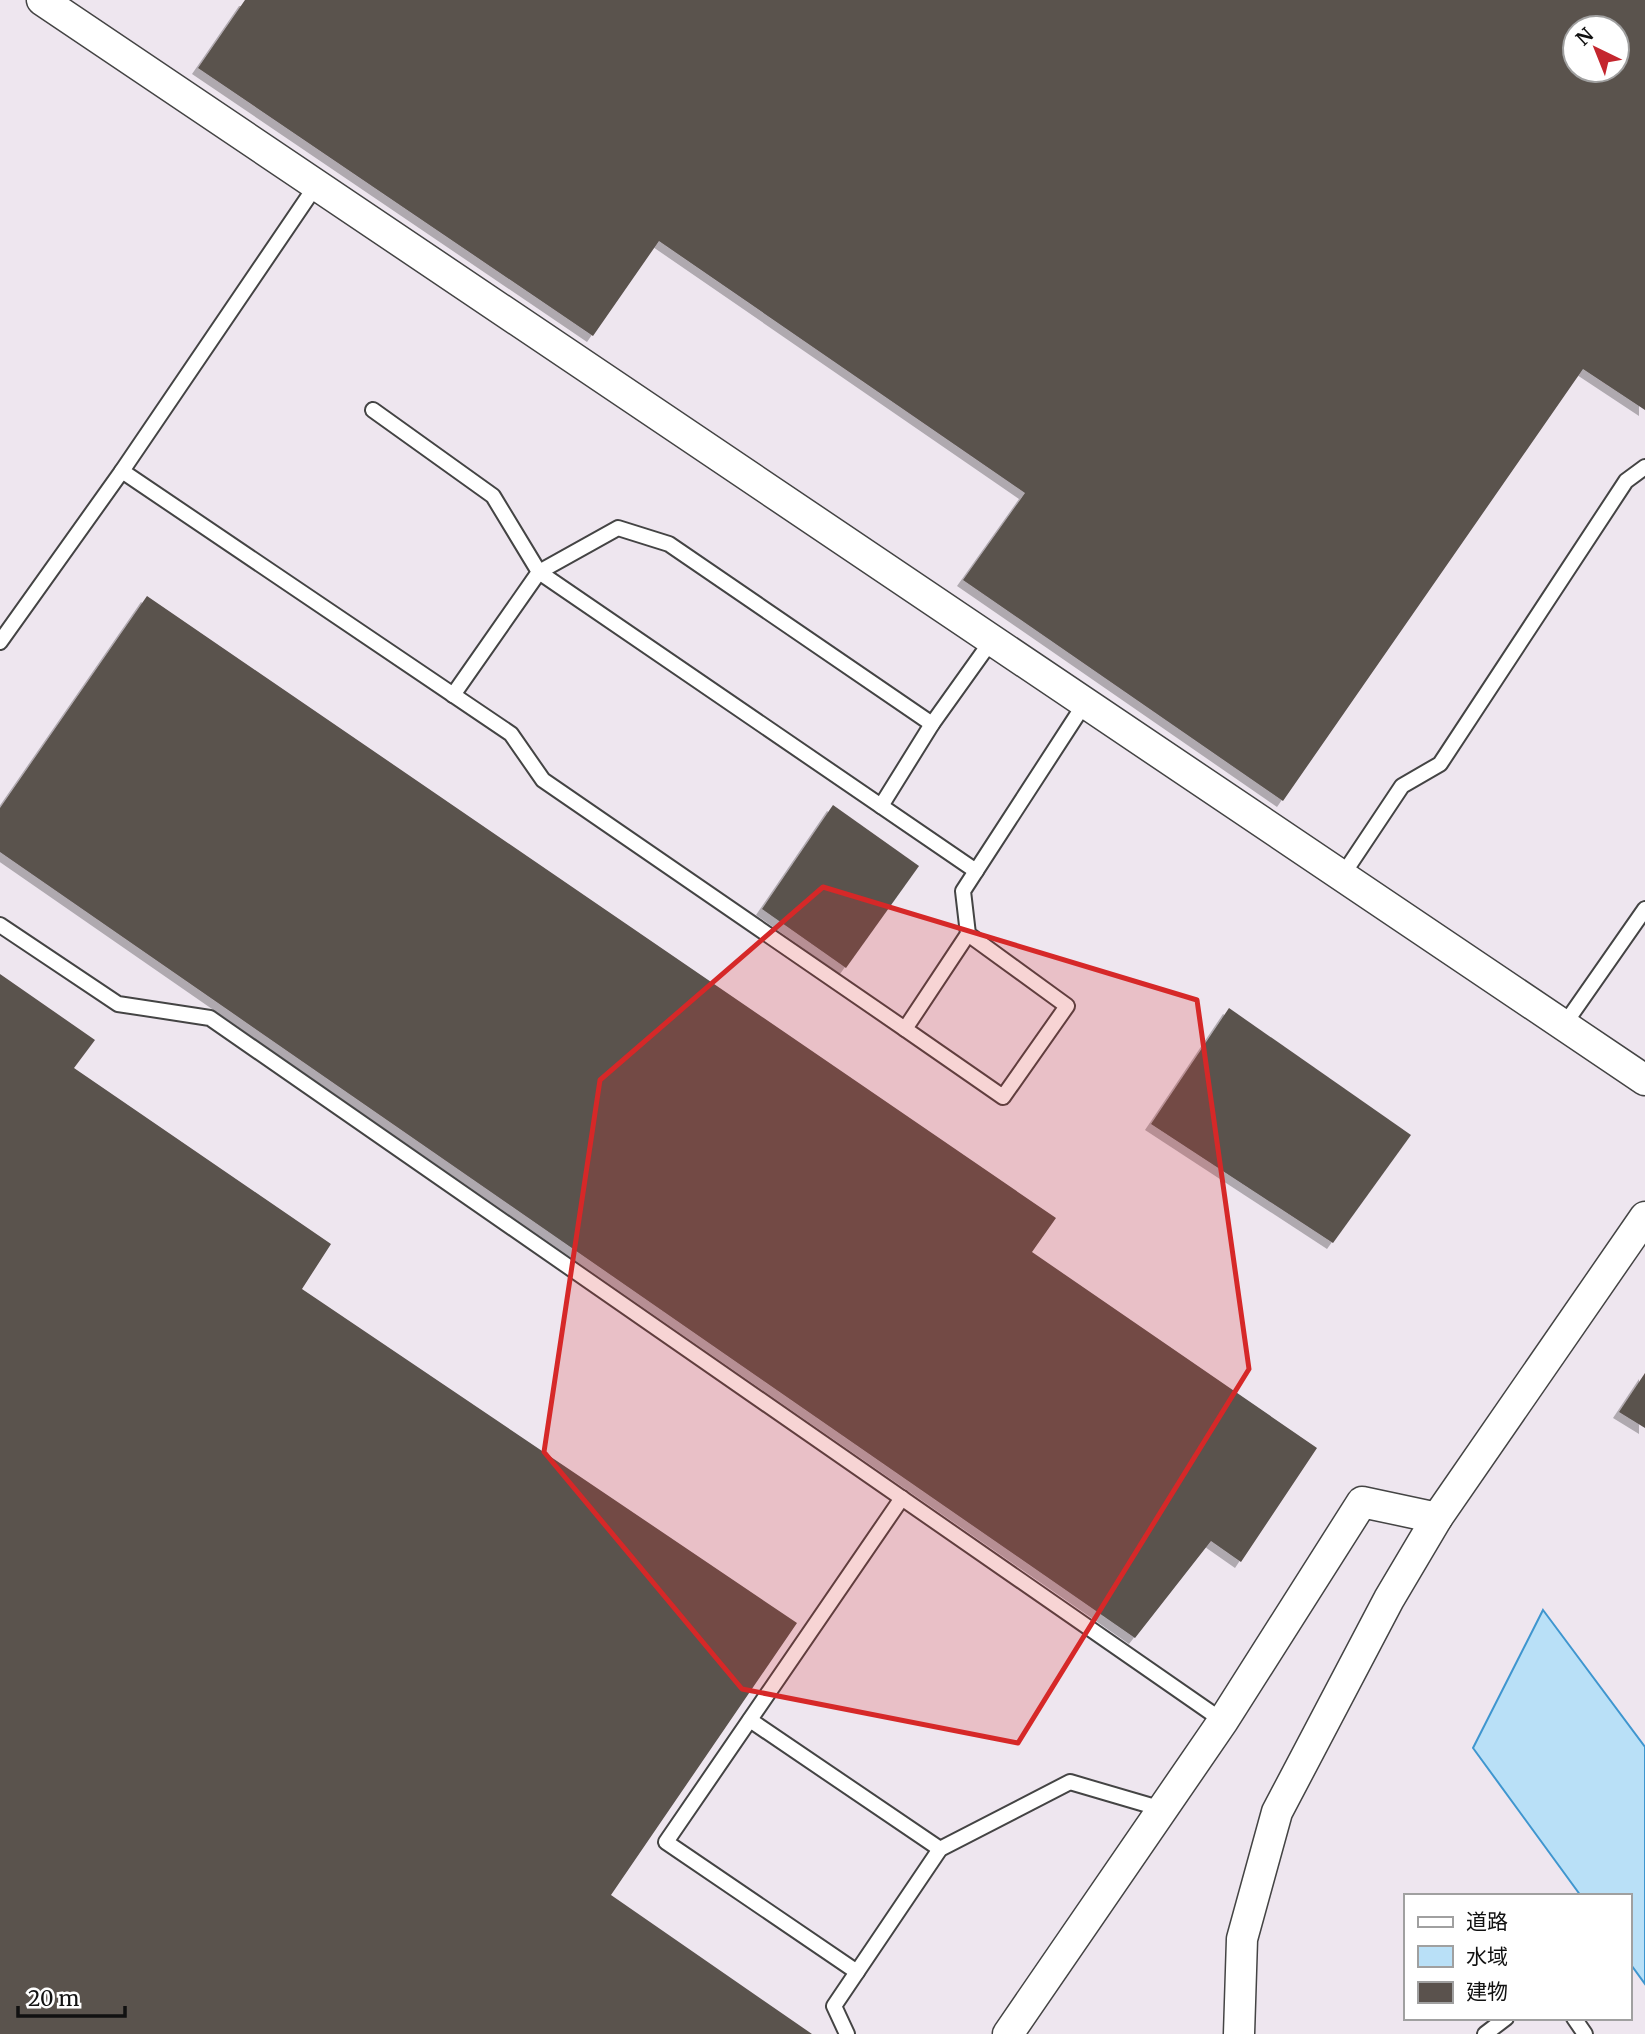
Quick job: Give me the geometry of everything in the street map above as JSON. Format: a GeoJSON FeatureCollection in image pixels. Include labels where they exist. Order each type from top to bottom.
{"type":"FeatureCollection","features":[{"type":"Feature","properties":{"kind":"street"},"geometry":{"type":"LineString","coordinates":[[42,0],[1645,1080]]}},
{"type":"Feature","properties":{"kind":"street"},"geometry":{"type":"LineString","coordinates":[[1239,2034],[1242,1940],[1277,1812],[1389,1599],[1437,1518],[1645,1217]]}},
{"type":"Feature","properties":{"kind":"street"},"geometry":{"type":"LineString","coordinates":[[1008,2034],[1223,1721],[1362,1502],[1437,1518]]}},
{"type":"Feature","properties":{"kind":"lane"},"geometry":{"type":"LineString","coordinates":[[0,642],[122,471],[317,184]]}},
{"type":"Feature","properties":{"kind":"lane"},"geometry":{"type":"LineString","coordinates":[[373,410],[492,496],[539,572],[976,871]]}},
{"type":"Feature","properties":{"kind":"lane"},"geometry":{"type":"LineString","coordinates":[[1342,876],[1402,786],[1440,764],[1626,481],[1645,467]]}},
{"type":"Feature","properties":{"kind":"lane"},"geometry":{"type":"LineString","coordinates":[[122,471],[511,734],[543,780],[1003,1097],[1067,1006],[968,934]]}},
{"type":"Feature","properties":{"kind":"lane"},"geometry":{"type":"LineString","coordinates":[[453,695],[539,572],[618,528],[669,544],[932,724]]}},
{"type":"Feature","properties":{"kind":"lane"},"geometry":{"type":"LineString","coordinates":[[881,806],[932,724],[992,640]]}},
{"type":"Feature","properties":{"kind":"lane"},"geometry":{"type":"LineString","coordinates":[[905,1029],[968,934],[963,891],[1085,703]]}},
{"type":"Feature","properties":{"kind":"lane"},"geometry":{"type":"LineString","coordinates":[[1564,1025],[1645,909]]}},
{"type":"Feature","properties":{"kind":"lane"},"geometry":{"type":"LineString","coordinates":[[0,925],[118,1004],[210,1018],[1223,1721]]}},
{"type":"Feature","properties":{"kind":"lane"},"geometry":{"type":"LineString","coordinates":[[857,1972],[666,1842],[902,1498]]}},
{"type":"Feature","properties":{"kind":"lane"},"geometry":{"type":"LineString","coordinates":[[750,1720],[940,1850]]}},
{"type":"Feature","properties":{"kind":"lane"},"geometry":{"type":"LineString","coordinates":[[847,2034],[834,2006],[940,1850],[1070,1782],[1162,1809]]}},
{"type":"Feature","properties":{"kind":"lane"},"geometry":{"type":"LineString","coordinates":[[1485,2034],[1503,2020]]}},
{"type":"Feature","properties":{"kind":"highlighted area"},"geometry":{"type":"Polygon","coordinates":[[[823,887],[1197,1000],[1249,1369],[1018,1743],[742,1689],[544,1452],[600,1080],[823,887]]]}},
{"type":"Feature","properties":{"kind":"shaded area"},"geometry":{"type":"Polygon","coordinates":[[[0,0],[1645,0],[1645,2034],[0,2034],[0,0]]]}},
{"type":"Feature","properties":{"kind":"water"},"geometry":{"type":"Polygon","coordinates":[[[1543,1610],[1645,1747],[1645,1984],[1631,1965],[1631,1894],[1580,1894],[1473,1748],[1543,1610]]]}},
{"type":"Feature","properties":{"kind":"building"},"geometry":{"type":"Polygon","coordinates":[[[245,0],[1645,0],[1645,410],[1583,369],[1283,801],[963,580],[1025,493],[659,241],[593,336],[198,68],[245,0]]]}},
{"type":"Feature","properties":{"kind":"building"},"geometry":{"type":"Polygon","coordinates":[[[147,596],[1056,1218],[1032,1252],[1317,1448],[1241,1562],[1211,1541],[1135,1638],[0,852],[0,808],[147,596]]]}},
{"type":"Feature","properties":{"kind":"building"},"geometry":{"type":"Polygon","coordinates":[[[833,805],[919,866],[846,968],[762,909],[833,805]]]}},
{"type":"Feature","properties":{"kind":"building"},"geometry":{"type":"Polygon","coordinates":[[[0,974],[95,1040],[74,1068],[331,1244],[302,1289],[797,1623],[611,1895],[812,2034],[0,2034],[0,974]]]}},
{"type":"Feature","properties":{"kind":"building"},"geometry":{"type":"Polygon","coordinates":[[[1229,1008],[1411,1135],[1333,1243],[1151,1124],[1229,1008]]]}},
{"type":"Feature","properties":{"kind":"building"},"geometry":{"type":"Polygon","coordinates":[[[1645,1373],[1645,1428],[1619,1412],[1645,1373]]]}}]}
